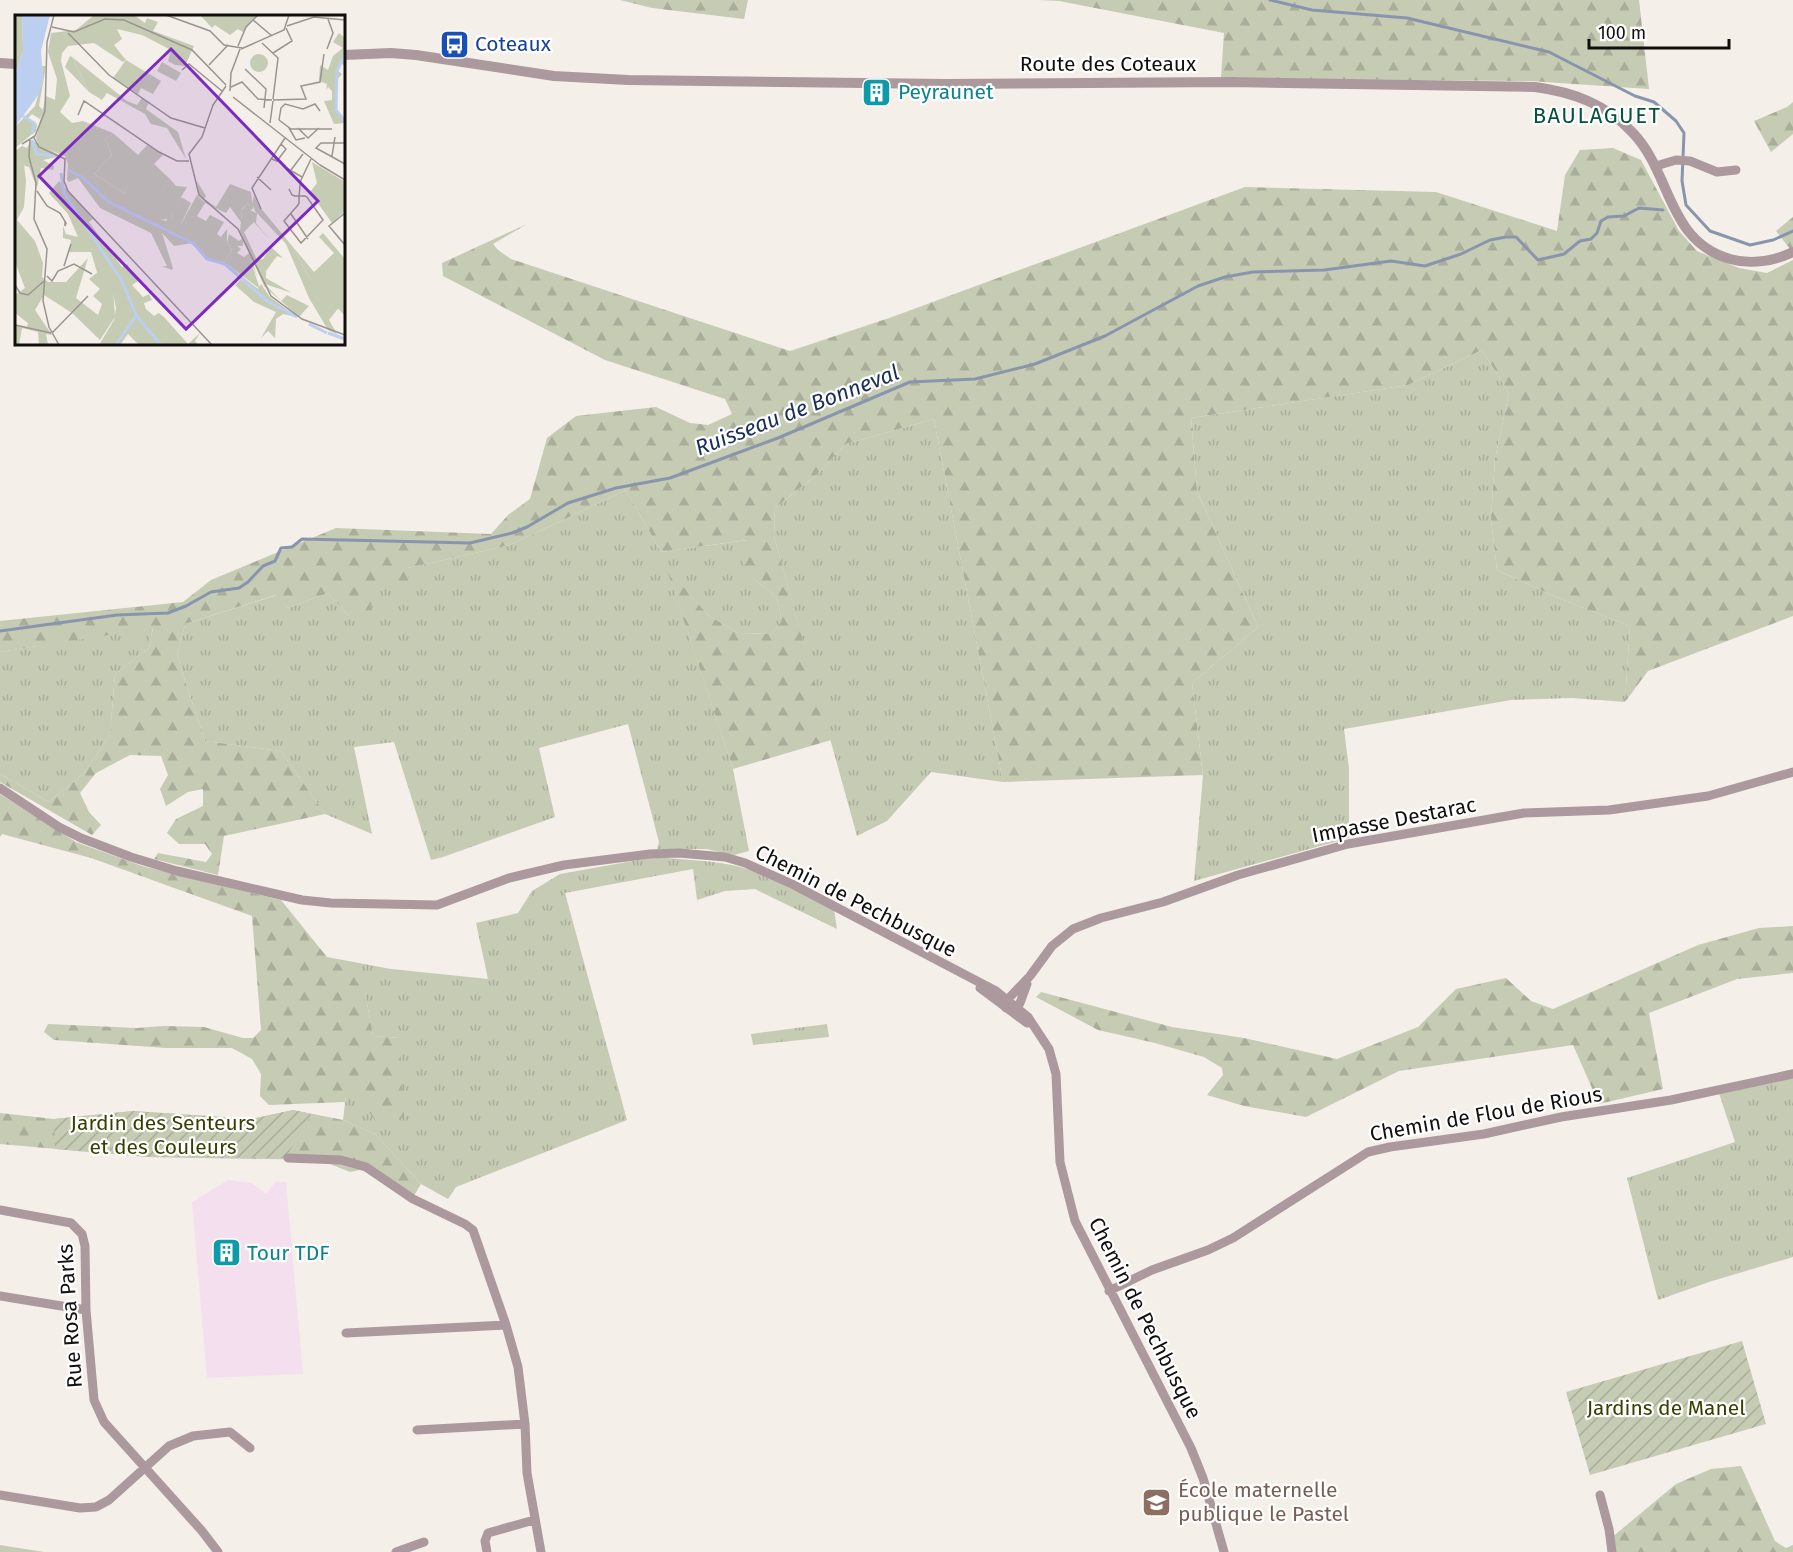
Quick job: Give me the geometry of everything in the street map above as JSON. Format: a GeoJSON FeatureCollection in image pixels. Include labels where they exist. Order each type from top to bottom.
{"type":"FeatureCollection","features":[{"type":"Feature","properties":{"kind":"street","name":"Route des Coteaux"},"geometry":{"type":"LineString","coordinates":[[345,55],[391,53],[416,55],[554,76],[628,80],[946,84],[1231,82],[1535,87],[1576,95],[1608,111],[1634,134],[1656,166],[1684,228],[1708,249],[1725,257],[1745,262],[1771,260],[1793,252]]}},
{"type":"Feature","properties":{"kind":"street"},"geometry":{"type":"LineString","coordinates":[[0,63],[15,64]]}},
{"type":"Feature","properties":{"kind":"street"},"geometry":{"type":"LineString","coordinates":[[1656,166],[1676,159],[1690,161],[1717,172],[1736,170]]}},
{"type":"Feature","properties":{"kind":"street","name":"Impasse Destarac"},"geometry":{"type":"LineString","coordinates":[[1007,1004],[1052,946],[1073,929],[1101,918],[1163,902],[1238,875],[1302,856],[1348,844],[1524,813],[1609,810],[1708,796],[1793,772]]}},
{"type":"Feature","properties":{"kind":"street","name":"Chemin de Pechbusque"},"geometry":{"type":"LineString","coordinates":[[0,788],[59,827],[131,857],[177,871],[291,898],[330,903],[437,905],[509,878],[564,865],[650,854],[679,853],[725,857],[755,867],[792,884],[969,979],[1007,1004],[1036,1030]]}},
{"type":"Feature","properties":{"kind":"street","name":"Impasse Destarac"},"geometry":{"type":"LineString","coordinates":[[1017,1007],[1030,976]]}},
{"type":"Feature","properties":{"kind":"street"},"geometry":{"type":"LineString","coordinates":[[1007,1004],[1017,1007]]}},
{"type":"Feature","properties":{"kind":"street","name":"Chemin de Pechbusque"},"geometry":{"type":"LineString","coordinates":[[1017,1007],[1028,1017],[1054,1060],[1060,1162],[1075,1221],[1191,1448],[1203,1478],[1224,1552]]}},
{"type":"Feature","properties":{"kind":"street","name":"Chemin de Flou de Rious"},"geometry":{"type":"LineString","coordinates":[[1110,1292],[1144,1274],[1233,1238],[1349,1164],[1376,1150],[1484,1134],[1561,1117],[1681,1098],[1793,1074]]}},
{"type":"Feature","properties":{"kind":"street"},"geometry":{"type":"LineString","coordinates":[[288,1158],[341,1160],[366,1167],[413,1199],[473,1230],[506,1324],[518,1366],[525,1424],[527,1473],[541,1552]]}},
{"type":"Feature","properties":{"kind":"street","name":"Rue Rosa Parks"},"geometry":{"type":"LineString","coordinates":[[0,1210],[71,1223],[81,1231],[85,1246],[86,1310],[94,1400],[98,1412],[104,1422],[202,1531],[218,1552]]}},
{"type":"Feature","properties":{"kind":"street"},"geometry":{"type":"LineString","coordinates":[[0,1296],[86,1310]]}},
{"type":"Feature","properties":{"kind":"street"},"geometry":{"type":"LineString","coordinates":[[346,1332],[506,1324]]}},
{"type":"Feature","properties":{"kind":"street"},"geometry":{"type":"LineString","coordinates":[[417,1430],[525,1424]]}},
{"type":"Feature","properties":{"kind":"street"},"geometry":{"type":"LineString","coordinates":[[0,1495],[91,1508],[109,1500],[169,1446],[193,1436],[230,1432],[250,1448]]}},
{"type":"Feature","properties":{"kind":"street"},"geometry":{"type":"LineString","coordinates":[[1600,1495],[1609,1528],[1612,1552]]}},
{"type":"Feature","properties":{"kind":"street"},"geometry":{"type":"LineString","coordinates":[[487,1552],[485,1541],[488,1533],[495,1529],[534,1520]]}},
{"type":"Feature","properties":{"kind":"street"},"geometry":{"type":"LineString","coordinates":[[396,1552],[424,1542]]}},
{"type":"Feature","properties":{"kind":"shaded area"},"geometry":{"type":"Polygon","coordinates":[[[228,1180],[252,1183],[266,1194],[275,1182],[286,1182],[303,1374],[207,1378],[192,1202],[228,1180]]]}},
{"type":"Feature","properties":{"kind":"green space"},"geometry":{"type":"Polygon","coordinates":[[[620,0],[748,0],[744,19],[652,8],[620,0]]]}},
{"type":"Feature","properties":{"kind":"green space"},"geometry":{"type":"Polygon","coordinates":[[[1039,0],[1639,0],[1649,89],[1530,81],[1221,77],[1224,33],[1059,1],[1039,0]]]}},
{"type":"Feature","properties":{"kind":"green space"},"geometry":{"type":"Polygon","coordinates":[[[1793,102],[1793,134],[1771,152],[1754,121],[1787,107],[1793,102]]]}},
{"type":"Feature","properties":{"kind":"green space"},"geometry":{"type":"Polygon","coordinates":[[[1613,148],[1641,160],[1679,231],[1697,251],[1739,268],[1767,273],[1793,260],[1793,616],[1648,671],[1625,702],[1630,626],[1556,597],[1497,570],[1491,519],[1495,459],[1509,393],[1482,350],[1408,385],[1191,418],[1197,491],[1258,627],[1192,683],[1203,775],[1003,782],[934,419],[846,444],[815,476],[775,508],[774,536],[831,740],[733,769],[666,567],[708,615],[738,633],[771,634],[782,621],[777,598],[753,578],[744,563],[747,540],[661,552],[626,490],[510,545],[408,568],[408,581],[377,581],[370,610],[348,615],[328,593],[288,608],[276,595],[185,624],[177,656],[205,741],[281,751],[325,814],[224,836],[218,875],[154,859],[158,853],[206,862],[212,854],[205,844],[179,844],[167,833],[176,819],[203,806],[203,789],[188,792],[166,806],[160,789],[168,775],[161,756],[130,755],[96,773],[80,793],[89,812],[101,825],[92,835],[0,782],[0,774],[49,802],[85,772],[110,734],[115,674],[149,648],[153,628],[0,652],[0,621],[183,602],[211,580],[336,528],[491,534],[508,515],[530,499],[547,438],[576,416],[656,407],[690,423],[708,425],[732,414],[725,399],[605,360],[443,276],[442,263],[527,224],[493,244],[511,259],[790,351],[892,317],[1245,187],[1436,192],[1557,231],[1565,175],[1580,150],[1613,148]]]}},
{"type":"Feature","properties":{"kind":"green space"},"geometry":{"type":"Polygon","coordinates":[[[1793,217],[1793,247],[1790,249],[1776,231],[1793,217]]]}},
{"type":"Feature","properties":{"kind":"green space"},"geometry":{"type":"Polygon","coordinates":[[[1482,350],[1509,393],[1495,459],[1491,519],[1497,570],[1556,597],[1630,626],[1625,702],[1572,698],[1511,700],[1344,729],[1349,769],[1349,838],[1194,881],[1203,775],[1192,683],[1258,627],[1197,491],[1191,418],[1408,385],[1482,350]]]}},
{"type":"Feature","properties":{"kind":"green space"},"geometry":{"type":"Polygon","coordinates":[[[934,419],[1003,782],[931,772],[887,821],[857,836],[774,536],[775,508],[815,476],[846,444],[934,419]]]}},
{"type":"Feature","properties":{"kind":"green space"},"geometry":{"type":"Polygon","coordinates":[[[626,490],[661,552],[748,540],[753,578],[777,598],[782,621],[771,634],[738,633],[708,615],[667,569],[733,769],[749,851],[734,855],[706,849],[657,849],[659,842],[628,724],[539,748],[555,817],[431,860],[394,742],[354,747],[372,834],[325,814],[281,751],[205,741],[177,656],[185,624],[277,595],[288,608],[328,593],[348,615],[377,581],[408,581],[408,568],[510,545],[626,490]]]}},
{"type":"Feature","properties":{"kind":"green space"},"geometry":{"type":"Polygon","coordinates":[[[153,627],[149,648],[115,674],[110,734],[85,772],[49,802],[0,774],[0,652],[153,627]]]}},
{"type":"Feature","properties":{"kind":"green space"},"geometry":{"type":"Polygon","coordinates":[[[0,794],[76,842],[142,866],[281,900],[327,957],[349,971],[365,992],[373,1036],[400,1038],[404,1118],[376,1122],[349,1081],[345,1102],[269,1105],[260,1096],[261,1074],[252,1059],[232,1048],[166,1048],[54,1040],[44,1032],[48,1024],[137,1028],[204,1027],[243,1038],[253,1038],[261,1030],[252,916],[91,858],[2,834],[0,837],[0,794]]]}},
{"type":"Feature","properties":{"kind":"green space"},"geometry":{"type":"Polygon","coordinates":[[[655,857],[722,863],[767,876],[834,910],[837,929],[755,889],[725,891],[697,900],[693,869],[565,893],[627,1120],[456,1187],[448,1199],[421,1184],[375,1134],[343,1120],[348,1080],[400,1038],[373,1036],[365,992],[327,957],[391,969],[488,979],[476,923],[518,913],[532,891],[560,874],[655,857]]]}},
{"type":"Feature","properties":{"kind":"green space"},"geometry":{"type":"Polygon","coordinates":[[[1793,926],[1793,973],[1737,979],[1649,1013],[1663,1089],[1599,1104],[1573,1045],[1399,1071],[1306,1117],[1244,1106],[1207,1095],[1223,1075],[1222,1068],[1204,1057],[1098,1030],[1036,997],[1041,992],[1172,1027],[1244,1038],[1337,1059],[1418,1027],[1456,989],[1506,978],[1531,1001],[1553,1009],[1698,945],[1759,928],[1793,926]]]}},
{"type":"Feature","properties":{"kind":"green space"},"geometry":{"type":"Polygon","coordinates":[[[827,1024],[829,1037],[753,1045],[751,1034],[827,1024]]]}},
{"type":"Feature","properties":{"kind":"green space"},"geometry":{"type":"Polygon","coordinates":[[[1793,1069],[1793,1257],[1658,1300],[1627,1178],[1735,1142],[1717,1087],[1793,1069]]]}},
{"type":"Feature","properties":{"kind":"green space","name":"Jardin des Senteurs et des Couleurs"},"geometry":{"type":"Polygon","coordinates":[[[293,1110],[343,1120],[375,1134],[421,1184],[412,1199],[364,1169],[350,1172],[320,1160],[147,1157],[0,1144],[0,1113],[54,1119],[133,1111],[252,1119],[293,1110]]]}},
{"type":"Feature","properties":{"kind":"green space","name":"Jardin des Senteurs et des Couleurs"},"geometry":{"type":"Polygon","coordinates":[[[293,1110],[311,1114],[306,1126],[285,1158],[147,1157],[55,1149],[54,1119],[133,1111],[252,1119],[293,1110]]]}},
{"type":"Feature","properties":{"kind":"green space","name":"Jardins de Manel"},"geometry":{"type":"Polygon","coordinates":[[[1742,1341],[1766,1424],[1590,1475],[1566,1392],[1742,1341]]]}},
{"type":"Feature","properties":{"kind":"green space"},"geometry":{"type":"Polygon","coordinates":[[[1741,1466],[1775,1541],[1786,1548],[1793,1545],[1793,1552],[1614,1552],[1611,1538],[1676,1484],[1711,1469],[1741,1466]]]}},
{"type":"Feature","properties":{"kind":"green space"},"geometry":{"type":"Polygon","coordinates":[[[0,1545],[44,1552],[0,1552],[0,1545]]]}},
{"type":"Feature","properties":{"kind":"waterway"},"geometry":{"type":"LineString","coordinates":[[1270,0],[1312,10],[1407,18],[1549,52],[1635,96],[1654,102],[1676,121],[1684,133],[1682,181],[1686,205],[1710,231],[1750,245],[1773,240],[1793,231]]}},
{"type":"Feature","properties":{"kind":"waterway","name":"Ruisseau de Bonneval"},"geometry":{"type":"LineString","coordinates":[[0,631],[117,615],[168,613],[211,592],[239,588],[263,566],[275,561],[281,548],[292,547],[302,539],[470,543],[512,533],[568,503],[616,488],[670,478],[778,438],[910,382],[975,379],[1035,364],[1105,336],[1198,286],[1225,277],[1253,272],[1324,270],[1391,261],[1425,266],[1461,254],[1490,240],[1506,237],[1516,237],[1538,260],[1564,254],[1580,241],[1591,239],[1597,233],[1601,221],[1608,217],[1624,216],[1639,208],[1663,210]]}},
{"type":"Feature","properties":{"kind":"place","name":"Coteaux"},"geometry":{"type":"Point","coordinates":[454,44]}},
{"type":"Feature","properties":{"kind":"place","name":"Peyraunet"},"geometry":{"type":"Point","coordinates":[877,92]}},
{"type":"Feature","properties":{"kind":"place","name":"Tour TDF"},"geometry":{"type":"Point","coordinates":[226,1253]}},
{"type":"Feature","properties":{"kind":"place","name":"École maternelle publique le Pastel"},"geometry":{"type":"Point","coordinates":[1157,1502]}},
{"type":"Feature","properties":{"kind":"district","name":"BAULAGUET"},"geometry":{"type":"Point","coordinates":[1597,115]}}]}
